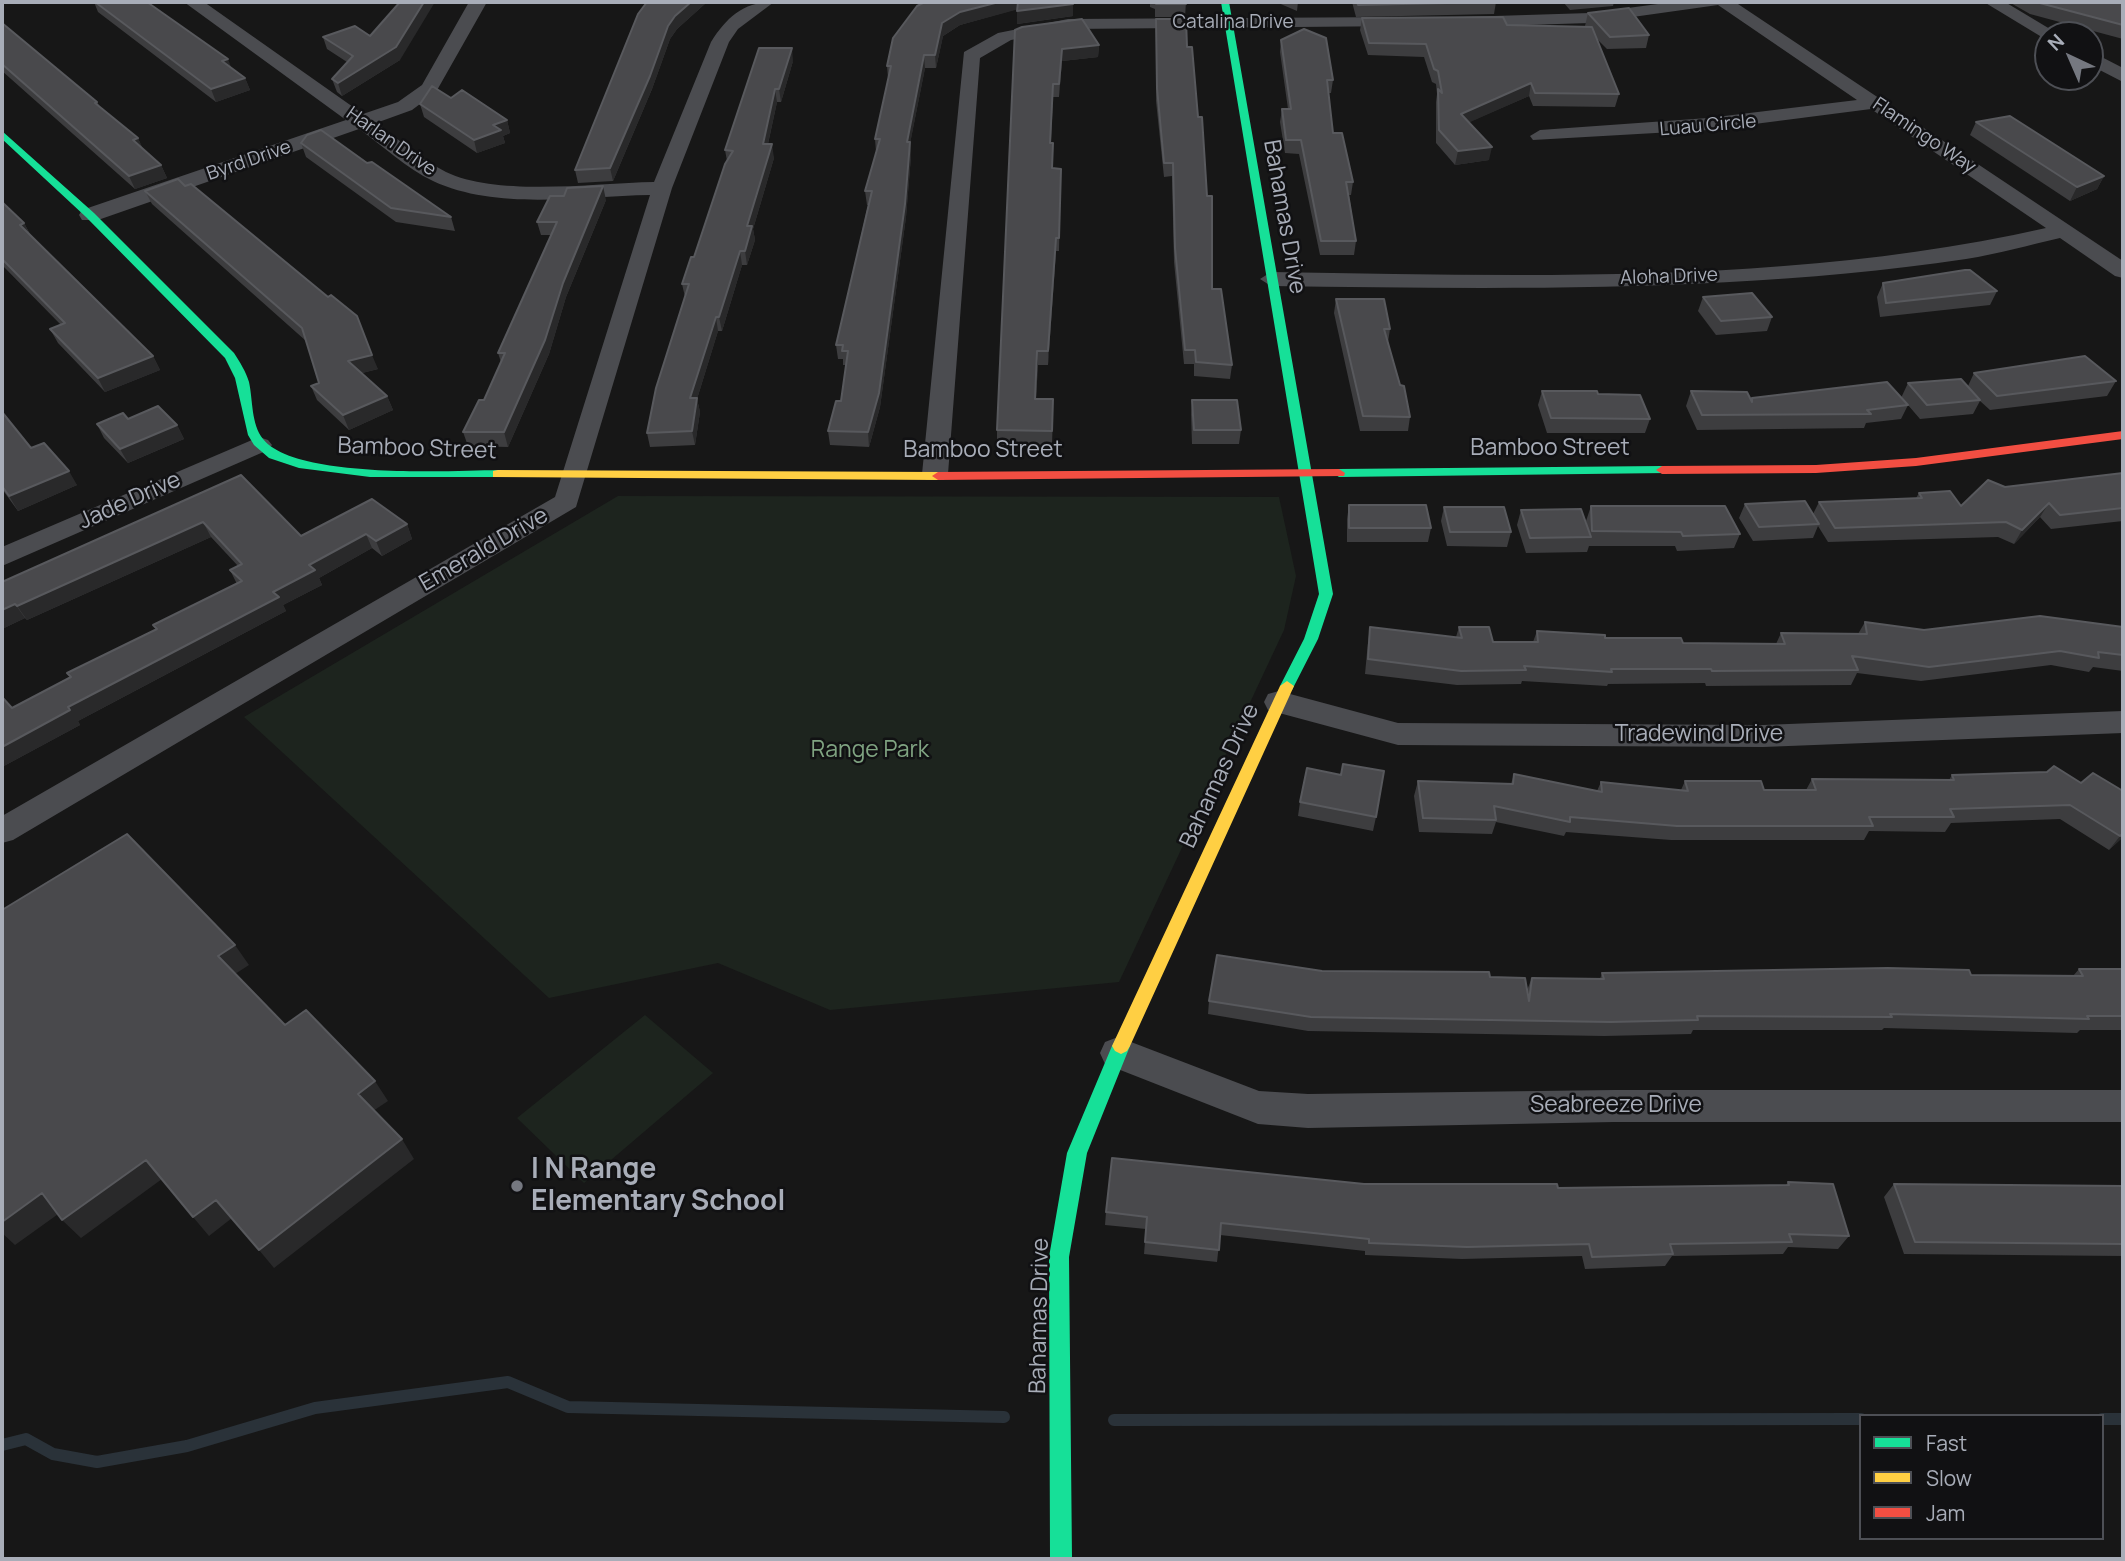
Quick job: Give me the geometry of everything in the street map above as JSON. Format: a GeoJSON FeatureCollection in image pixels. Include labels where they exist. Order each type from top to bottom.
{"type":"FeatureCollection","features":[{"type":"Feature","properties":{"kind":"street","name":"Harlan Drive"},"geometry":{"type":"LineString","coordinates":[[193,2],[438,176],[474,189],[508,192],[662,188]]}},
{"type":"Feature","properties":{"kind":"street","name":"Byrd Drive"},"geometry":{"type":"LineString","coordinates":[[90,215],[405,106],[429,88],[478,2]]}},
{"type":"Feature","properties":{"kind":"street","name":"Emerald Drive"},"geometry":{"type":"LineString","coordinates":[[2,831],[567,501],[662,188],[720,42],[731,24],[765,2]]}},
{"type":"Feature","properties":{"kind":"street","name":"Bahamas Drive"},"geometry":{"type":"LineString","coordinates":[[1061,1559],[1059,1256],[1077,1153],[1118,1053],[1279,702],[1311,639],[1326,594],[1225,2]]}},
{"type":"Feature","properties":{"kind":"street"},"geometry":{"type":"LineString","coordinates":[[1447,22],[1590,18],[1711,2]]}},
{"type":"Feature","properties":{"kind":"street","name":"Flamingo Way"},"geometry":{"type":"LineString","coordinates":[[1724,2],[2123,271]]}},
{"type":"Feature","properties":{"kind":"street"},"geometry":{"type":"LineString","coordinates":[[1993,2],[2034,25]]}},
{"type":"Feature","properties":{"kind":"street","name":"Catalina Drive"},"geometry":{"type":"LineString","coordinates":[[935,474],[971,56],[985,44],[1032,28],[1068,24],[1420,22]]}},
{"type":"Feature","properties":{"kind":"street"},"geometry":{"type":"LineString","coordinates":[[2104,61],[2123,62]]}},
{"type":"Feature","properties":{"kind":"street"},"geometry":{"type":"LineString","coordinates":[[2104,65],[2123,76]]}},
{"type":"Feature","properties":{"kind":"street","name":"Luau Circle"},"geometry":{"type":"LineString","coordinates":[[1540,135],[1647,132],[1729,124],[1875,103]]}},
{"type":"Feature","properties":{"kind":"street"},"geometry":{"type":"LineString","coordinates":[[2,134],[90,215],[230,356],[243,382],[247,419],[259,445]]}},
{"type":"Feature","properties":{"kind":"street","name":"Aloha Drive"},"geometry":{"type":"LineString","coordinates":[[1271,279],[1493,282],[1723,276],[1969,252],[2063,231]]}},
{"type":"Feature","properties":{"kind":"street","name":"Bamboo Street"},"geometry":{"type":"LineString","coordinates":[[259,445],[293,463],[353,473],[574,477],[1816,469],[1916,462],[2123,435]]}},
{"type":"Feature","properties":{"kind":"street","name":"Jade Drive"},"geometry":{"type":"LineString","coordinates":[[2,557],[259,445]]}},
{"type":"Feature","properties":{"kind":"street","name":"Tradewind Drive"},"geometry":{"type":"LineString","coordinates":[[1279,702],[1398,734],[1763,736],[2123,722]]}},
{"type":"Feature","properties":{"kind":"street","name":"Seabreeze Drive"},"geometry":{"type":"LineString","coordinates":[[1118,1053],[1258,1107],[1308,1111],[1614,1106],[2123,1107]]}},
{"type":"Feature","properties":{"kind":"green space","name":"Range Park"},"geometry":{"type":"Polygon","coordinates":[[[618,496],[1279,497],[1296,576],[1284,630],[1119,982],[830,1010],[718,963],[549,998],[244,717],[618,496]]]}},
{"type":"Feature","properties":{"kind":"green space"},"geometry":{"type":"Polygon","coordinates":[[[645,1015],[713,1073],[584,1183],[517,1118],[645,1015]]]}},
{"type":"Feature","properties":{"kind":"building"},"geometry":{"type":"Polygon","coordinates":[[[95,2],[147,2],[228,59],[222,61],[245,78],[211,89],[95,2]]]}},
{"type":"Feature","properties":{"kind":"building"},"geometry":{"type":"Polygon","coordinates":[[[400,2],[424,2],[396,47],[338,83],[332,79],[353,56],[323,37],[355,26],[370,36],[400,2]]]}},
{"type":"Feature","properties":{"kind":"building"},"geometry":{"type":"Polygon","coordinates":[[[647,2],[691,2],[668,26],[650,76],[610,168],[575,170],[638,14],[647,2]]]}},
{"type":"Feature","properties":{"kind":"building"},"geometry":{"type":"Polygon","coordinates":[[[925,2],[999,2],[960,12],[942,23],[935,55],[924,55],[907,142],[910,142],[905,204],[879,393],[868,432],[828,431],[836,401],[841,401],[848,351],[842,351],[843,345],[836,345],[872,191],[865,191],[880,139],[875,139],[891,66],[887,66],[893,38],[917,6],[925,2]]]}},
{"type":"Feature","properties":{"kind":"building"},"geometry":{"type":"Polygon","coordinates":[[[1018,2],[1071,2],[1073,4],[1017,11],[1018,2]]]}},
{"type":"Feature","properties":{"kind":"building"},"geometry":{"type":"Polygon","coordinates":[[[1186,2],[1186,4],[1156,4],[1186,2]]]}},
{"type":"Feature","properties":{"kind":"building"},"geometry":{"type":"Polygon","coordinates":[[[1357,2],[1492,2],[1358,5],[1357,2]]]}},
{"type":"Feature","properties":{"kind":"building"},"geometry":{"type":"Polygon","coordinates":[[[2036,2],[2123,2],[2123,25],[2036,2]]]}},
{"type":"Feature","properties":{"kind":"building"},"geometry":{"type":"Polygon","coordinates":[[[1629,8],[1649,35],[1610,37],[1588,13],[1629,8]]]}},
{"type":"Feature","properties":{"kind":"building"},"geometry":{"type":"Polygon","coordinates":[[[1503,17],[1507,25],[1592,27],[1619,94],[1535,93],[1531,83],[1461,114],[1492,147],[1458,151],[1439,130],[1438,89],[1442,93],[1438,71],[1434,69],[1426,44],[1369,43],[1362,18],[1503,17]]]}},
{"type":"Feature","properties":{"kind":"building"},"geometry":{"type":"Polygon","coordinates":[[[1082,19],[1099,45],[1062,49],[1059,84],[1053,84],[1050,143],[1053,143],[1052,168],[1061,169],[1059,238],[1056,238],[1048,351],[1037,351],[1035,399],[1053,399],[1052,431],[997,430],[1015,30],[1082,19]]]}},
{"type":"Feature","properties":{"kind":"building"},"geometry":{"type":"Polygon","coordinates":[[[1156,19],[1186,19],[1187,47],[1192,47],[1198,117],[1202,117],[1207,196],[1212,196],[1212,289],[1221,289],[1232,365],[1196,362],[1195,350],[1185,350],[1175,248],[1173,163],[1164,163],[1157,88],[1156,19]]]}},
{"type":"Feature","properties":{"kind":"building"},"geometry":{"type":"Polygon","coordinates":[[[2,23],[138,138],[133,140],[161,165],[129,176],[2,64],[2,23]]]}},
{"type":"Feature","properties":{"kind":"building"},"geometry":{"type":"Polygon","coordinates":[[[1304,29],[1326,38],[1333,80],[1327,80],[1333,133],[1342,133],[1353,182],[1346,182],[1356,241],[1321,241],[1301,140],[1286,140],[1282,109],[1291,109],[1281,40],[1304,29]]]}},
{"type":"Feature","properties":{"kind":"building"},"geometry":{"type":"Polygon","coordinates":[[[759,48],[792,48],[779,89],[775,89],[763,144],[772,144],[747,226],[752,226],[745,251],[740,251],[690,398],[697,398],[692,431],[647,433],[656,388],[689,284],[682,284],[691,257],[694,257],[725,164],[733,151],[725,150],[759,48]]]}},
{"type":"Feature","properties":{"kind":"building"},"geometry":{"type":"Polygon","coordinates":[[[432,86],[451,98],[462,90],[507,120],[493,125],[501,130],[474,140],[420,104],[432,86]]]}},
{"type":"Feature","properties":{"kind":"building"},"geometry":{"type":"Polygon","coordinates":[[[2010,116],[2104,176],[2077,187],[1976,122],[2010,116]]]}},
{"type":"Feature","properties":{"kind":"building"},"geometry":{"type":"Polygon","coordinates":[[[321,130],[451,217],[391,208],[301,143],[307,135],[321,130]]]}},
{"type":"Feature","properties":{"kind":"building"},"geometry":{"type":"Polygon","coordinates":[[[178,179],[185,186],[191,184],[328,297],[331,295],[357,316],[372,355],[348,361],[387,396],[343,415],[311,386],[319,383],[302,328],[145,191],[178,179]]]}},
{"type":"Feature","properties":{"kind":"building"},"geometry":{"type":"Polygon","coordinates":[[[603,186],[563,283],[545,340],[504,432],[463,432],[479,400],[484,400],[505,353],[498,353],[557,222],[537,222],[550,196],[564,196],[567,188],[603,186]]]}},
{"type":"Feature","properties":{"kind":"building"},"geometry":{"type":"Polygon","coordinates":[[[2,202],[24,223],[20,225],[153,356],[98,378],[50,329],[65,323],[2,259],[2,202]]]}},
{"type":"Feature","properties":{"kind":"building"},"geometry":{"type":"Polygon","coordinates":[[[1970,270],[1997,291],[1886,303],[1883,283],[1970,270]]]}},
{"type":"Feature","properties":{"kind":"building"},"geometry":{"type":"Polygon","coordinates":[[[1752,293],[1772,317],[1721,321],[1703,297],[1752,293]]]}},
{"type":"Feature","properties":{"kind":"building"},"geometry":{"type":"Polygon","coordinates":[[[1336,299],[1384,299],[1390,329],[1384,329],[1400,385],[1404,386],[1410,417],[1363,416],[1336,299]]]}},
{"type":"Feature","properties":{"kind":"building"},"geometry":{"type":"Polygon","coordinates":[[[2085,356],[2116,381],[1997,396],[1974,373],[2085,356]]]}},
{"type":"Feature","properties":{"kind":"building"},"geometry":{"type":"Polygon","coordinates":[[[1961,379],[1980,400],[1927,405],[1908,383],[1961,379]]]}},
{"type":"Feature","properties":{"kind":"building"},"geometry":{"type":"Polygon","coordinates":[[[1887,382],[1908,405],[1867,410],[1871,414],[1702,415],[1691,391],[1747,392],[1752,402],[1752,398],[1887,382]]]}},
{"type":"Feature","properties":{"kind":"building"},"geometry":{"type":"Polygon","coordinates":[[[1542,391],[1597,391],[1598,394],[1640,395],[1650,419],[1551,418],[1542,391]]]}},
{"type":"Feature","properties":{"kind":"building"},"geometry":{"type":"Polygon","coordinates":[[[1192,400],[1237,400],[1241,430],[1194,430],[1192,400]]]}},
{"type":"Feature","properties":{"kind":"building"},"geometry":{"type":"Polygon","coordinates":[[[158,406],[177,425],[120,449],[97,424],[123,413],[128,419],[158,406]]]}},
{"type":"Feature","properties":{"kind":"building"},"geometry":{"type":"Polygon","coordinates":[[[2,412],[31,448],[44,443],[69,471],[9,496],[2,486],[2,412]]]}},
{"type":"Feature","properties":{"kind":"building"},"geometry":{"type":"Polygon","coordinates":[[[2123,473],[2123,508],[2060,515],[2049,503],[2022,530],[2006,522],[1835,528],[1819,502],[1922,498],[1919,493],[1950,491],[1961,506],[1988,480],[2005,487],[2123,473]]]}},
{"type":"Feature","properties":{"kind":"building"},"geometry":{"type":"Polygon","coordinates":[[[241,475],[301,536],[372,499],[407,524],[376,541],[366,534],[309,565],[315,570],[273,592],[279,597],[68,707],[70,710],[2,747],[2,697],[12,708],[71,677],[67,673],[157,629],[153,625],[242,581],[230,570],[242,564],[203,522],[17,606],[15,604],[2,610],[2,582],[241,475]]]}},
{"type":"Feature","properties":{"kind":"building"},"geometry":{"type":"Polygon","coordinates":[[[1805,501],[1819,524],[1759,527],[1745,504],[1805,501]]]}},
{"type":"Feature","properties":{"kind":"building"},"geometry":{"type":"Polygon","coordinates":[[[1349,505],[1426,505],[1431,528],[1349,528],[1349,505]]]}},
{"type":"Feature","properties":{"kind":"building"},"geometry":{"type":"Polygon","coordinates":[[[1591,506],[1725,506],[1740,534],[1683,536],[1681,532],[1592,531],[1591,506]]]}},
{"type":"Feature","properties":{"kind":"building"},"geometry":{"type":"Polygon","coordinates":[[[1444,507],[1504,507],[1511,532],[1450,532],[1444,507]]]}},
{"type":"Feature","properties":{"kind":"building"},"geometry":{"type":"Polygon","coordinates":[[[1581,509],[1591,537],[1530,538],[1521,510],[1581,509]]]}},
{"type":"Feature","properties":{"kind":"building"},"geometry":{"type":"Polygon","coordinates":[[[2040,616],[2123,627],[2123,655],[2098,652],[2099,658],[2060,651],[1929,667],[1852,656],[1858,670],[1611,669],[1612,672],[1524,666],[1526,670],[1461,671],[1368,659],[1370,627],[1462,638],[1459,627],[1489,627],[1493,642],[1538,642],[1537,631],[1605,635],[1605,638],[1681,638],[1683,643],[1785,644],[1781,633],[1867,634],[1865,622],[1924,630],[2040,616]]]}},
{"type":"Feature","properties":{"kind":"building"},"geometry":{"type":"Polygon","coordinates":[[[1343,764],[1384,771],[1376,817],[1300,802],[1307,768],[1341,775],[1343,764]]]}},
{"type":"Feature","properties":{"kind":"building"},"geometry":{"type":"Polygon","coordinates":[[[2054,766],[2081,783],[2093,773],[2123,791],[2123,833],[2120,836],[2070,805],[1950,809],[1954,817],[1869,817],[1873,826],[1677,826],[1570,817],[1570,822],[1494,806],[1496,820],[1423,818],[1418,781],[1513,784],[1514,774],[1602,792],[1601,782],[1688,791],[1685,781],[1761,781],[1764,790],[1816,790],[1812,779],[1954,780],[1952,775],[2047,772],[2054,766]]]}},
{"type":"Feature","properties":{"kind":"building"},"geometry":{"type":"Polygon","coordinates":[[[127,834],[235,945],[218,956],[285,1025],[306,1010],[375,1081],[358,1094],[402,1139],[259,1250],[216,1200],[193,1217],[146,1160],[62,1220],[42,1193],[2,1222],[2,910],[127,834]]]}},
{"type":"Feature","properties":{"kind":"building"},"geometry":{"type":"Polygon","coordinates":[[[1217,955],[1322,971],[1489,972],[1490,977],[1525,978],[1529,1001],[1532,978],[1604,979],[1602,973],[1888,968],[1969,970],[1971,975],[2083,976],[2079,969],[2123,969],[2123,1016],[2087,1016],[2089,1019],[1890,1014],[1892,1017],[1697,1016],[1698,1020],[1610,1022],[1311,1017],[1209,1001],[1217,955]]]}},
{"type":"Feature","properties":{"kind":"building"},"geometry":{"type":"Polygon","coordinates":[[[1112,1158],[1364,1184],[1557,1184],[1558,1188],[1789,1185],[1788,1182],[1833,1184],[1849,1236],[1789,1234],[1792,1242],[1670,1244],[1673,1254],[1592,1257],[1589,1244],[1467,1247],[1369,1243],[1369,1239],[1221,1223],[1219,1250],[1145,1242],[1147,1217],[1106,1212],[1112,1158]]]}},
{"type":"Feature","properties":{"kind":"building"},"geometry":{"type":"Polygon","coordinates":[[[1894,1184],[2123,1186],[2123,1244],[1915,1242],[1894,1184]]]}},
{"type":"Feature","properties":{"kind":"waterway"},"geometry":{"type":"LineString","coordinates":[[2,1445],[26,1439],[53,1454],[97,1462],[187,1446],[315,1408],[508,1382],[568,1407],[1004,1417]]}},
{"type":"Feature","properties":{"kind":"waterway"},"geometry":{"type":"LineString","coordinates":[[1114,1420],[1859,1419]]}},
{"type":"Feature","properties":{"kind":"waterway"},"geometry":{"type":"LineString","coordinates":[[2104,1419],[2123,1419]]}},
{"type":"Feature","properties":{"kind":"traffic: fast"},"geometry":{"type":"LineString","coordinates":[[1225,2],[1326,594],[1311,639],[1287,686]]}},
{"type":"Feature","properties":{"kind":"traffic: fast"},"geometry":{"type":"LineString","coordinates":[[2,134],[90,215],[230,356],[241,378],[254,435],[273,455],[299,464],[332,470],[408,474],[498,474]]}},
{"type":"Feature","properties":{"kind":"traffic: fast"},"geometry":{"type":"LineString","coordinates":[[1339,473],[1662,470]]}},
{"type":"Feature","properties":{"kind":"traffic: fast"},"geometry":{"type":"LineString","coordinates":[[1061,1559],[1059,1257],[1077,1153],[1121,1046]]}},
{"type":"Feature","properties":{"kind":"traffic: slow"},"geometry":{"type":"LineString","coordinates":[[498,474],[938,476]]}},
{"type":"Feature","properties":{"kind":"traffic: slow"},"geometry":{"type":"LineString","coordinates":[[1121,1046],[1287,686]]}},
{"type":"Feature","properties":{"kind":"traffic: jam"},"geometry":{"type":"LineString","coordinates":[[1662,470],[1816,469],[1916,462],[2123,435]]}},
{"type":"Feature","properties":{"kind":"traffic: jam"},"geometry":{"type":"LineString","coordinates":[[938,476],[1339,473]]}},
{"type":"Feature","properties":{"kind":"place","name":"I N Range Elementary School"},"geometry":{"type":"Point","coordinates":[517,1186]}}]}
